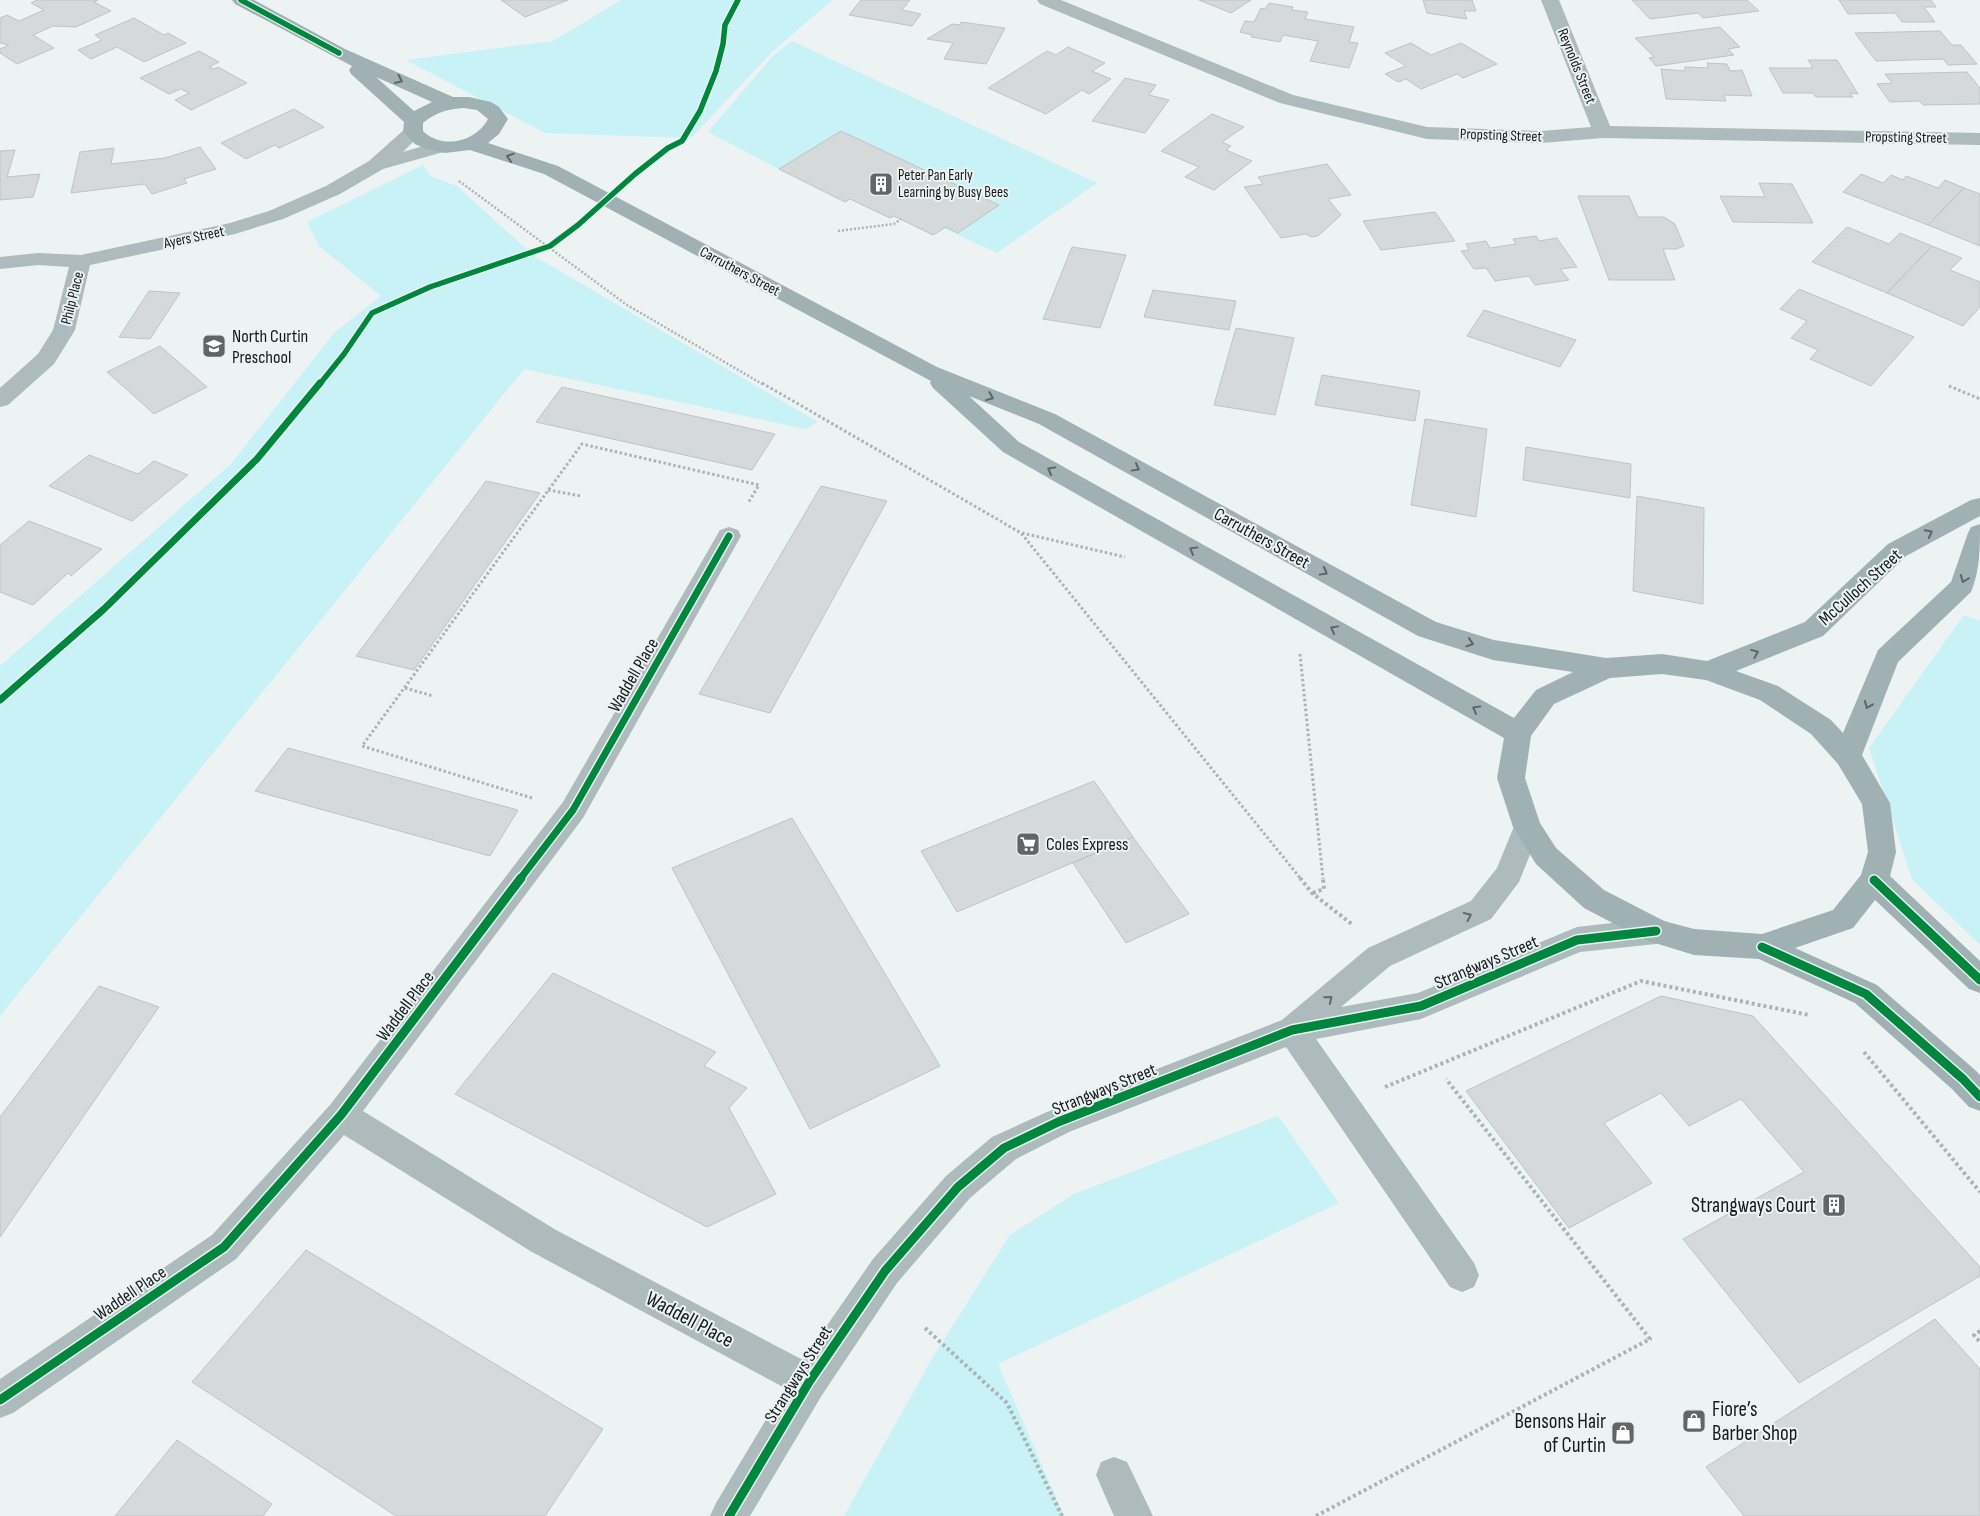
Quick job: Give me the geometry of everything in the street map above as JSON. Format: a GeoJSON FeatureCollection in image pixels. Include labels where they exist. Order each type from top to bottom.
{"type":"FeatureCollection","features":[{"type":"Feature","properties":{"kind":"main road"},"geometry":{"type":"LineString","coordinates":[[241,0],[339,53],[450,103]]}},
{"type":"Feature","properties":{"kind":"main road"},"geometry":{"type":"LineString","coordinates":[[339,53],[414,127],[418,139],[427,144],[440,147],[470,143],[491,132],[509,130]]}},
{"type":"Feature","properties":{"kind":"main road","name":"Carruthers Street"},"geometry":{"type":"LineString","coordinates":[[450,103],[464,102],[488,107],[551,170]]}},
{"type":"Feature","properties":{"kind":"main road"},"geometry":{"type":"LineString","coordinates":[[414,127],[430,109],[450,103]]}},
{"type":"Feature","properties":{"kind":"main road","name":"Carruthers Street"},"geometry":{"type":"LineString","coordinates":[[470,143],[551,170],[929,372],[1047,419],[1427,629],[1493,650],[1606,668]]}},
{"type":"Feature","properties":{"kind":"main road","name":"Carruthers Street"},"geometry":{"type":"LineString","coordinates":[[929,372],[1011,447],[1518,733]]}},
{"type":"Feature","properties":{"kind":"main road","name":"McCulloch Street"},"geometry":{"type":"LineString","coordinates":[[1709,671],[1814,630],[1897,550],[1980,506]]}},
{"type":"Feature","properties":{"kind":"main road"},"geometry":{"type":"LineString","coordinates":[[1848,756],[1887,657],[1962,586],[1980,533]]}},
{"type":"Feature","properties":{"kind":"main road"},"geometry":{"type":"LineString","coordinates":[[1762,947],[1843,919],[1874,880],[1882,852],[1876,804],[1848,756],[1821,727],[1768,693],[1709,671],[1662,664],[1606,668],[1545,697],[1518,733],[1511,778],[1527,828],[1546,856],[1594,899],[1656,931],[1694,942],[1762,947],[1866,994],[1963,1079],[1980,1097]]}},
{"type":"Feature","properties":{"kind":"main road"},"geometry":{"type":"LineString","coordinates":[[1874,880],[1980,980]]}},
{"type":"Feature","properties":{"kind":"street","name":"Propsting Street"},"geometry":{"type":"LineString","coordinates":[[1046,0],[1287,99],[1427,133],[1541,137],[1603,132],[1980,139]]}},
{"type":"Feature","properties":{"kind":"street","name":"Reynolds Street"},"geometry":{"type":"LineString","coordinates":[[1550,0],[1603,132]]}},
{"type":"Feature","properties":{"kind":"street","name":"Ayers Street"},"geometry":{"type":"LineString","coordinates":[[376,166],[414,127]]}},
{"type":"Feature","properties":{"kind":"street","name":"Ayers Street"},"geometry":{"type":"LineString","coordinates":[[0,263],[38,258],[81,260],[235,228],[276,214],[333,190],[376,166],[440,147]]}},
{"type":"Feature","properties":{"kind":"street","name":"Philp Place"},"geometry":{"type":"LineString","coordinates":[[0,400],[46,359],[64,330],[81,260]]}},
{"type":"Feature","properties":{"kind":"street","name":"Waddell Place"},"geometry":{"type":"LineString","coordinates":[[0,1400],[224,1247],[341,1115],[573,810],[729,536]]}},
{"type":"Feature","properties":{"kind":"street","name":"Strangways Street"},"geometry":{"type":"LineString","coordinates":[[1292,1030],[1379,957],[1481,910],[1509,874],[1527,828]]}},
{"type":"Feature","properties":{"kind":"street","name":"Strangways Street"},"geometry":{"type":"LineString","coordinates":[[729,1516],[809,1382],[885,1271],[958,1187],[1004,1148],[1058,1122],[1292,1030],[1421,1006],[1577,940],[1656,931]]}},
{"type":"Feature","properties":{"kind":"street"},"geometry":{"type":"LineString","coordinates":[[1292,1030],[1462,1275]]}},
{"type":"Feature","properties":{"kind":"street","name":"Waddell Place"},"geometry":{"type":"LineString","coordinates":[[341,1115],[544,1241],[809,1382]]}},
{"type":"Feature","properties":{"kind":"street"},"geometry":{"type":"LineString","coordinates":[[1114,1475],[1134,1516]]}},
{"type":"Feature","properties":{"kind":"path"},"geometry":{"type":"LineString","coordinates":[[452,175],[627,305],[1021,533],[1131,558]]}},
{"type":"Feature","properties":{"kind":"path"},"geometry":{"type":"LineString","coordinates":[[838,231],[894,224],[901,219]]}},
{"type":"Feature","properties":{"kind":"path"},"geometry":{"type":"LineString","coordinates":[[541,250],[557,241]]}},
{"type":"Feature","properties":{"kind":"path"},"geometry":{"type":"LineString","coordinates":[[1949,386],[1980,399]]}},
{"type":"Feature","properties":{"kind":"path"},"geometry":{"type":"LineString","coordinates":[[573,810],[362,746],[582,444],[759,485],[729,536]]}},
{"type":"Feature","properties":{"kind":"path"},"geometry":{"type":"LineString","coordinates":[[548,490],[581,496]]}},
{"type":"Feature","properties":{"kind":"path"},"geometry":{"type":"LineString","coordinates":[[1021,533],[1312,894],[1356,927]]}},
{"type":"Feature","properties":{"kind":"path"},"geometry":{"type":"LineString","coordinates":[[1300,654],[1324,889],[1312,894]]}},
{"type":"Feature","properties":{"kind":"path"},"geometry":{"type":"LineString","coordinates":[[404,688],[433,696]]}},
{"type":"Feature","properties":{"kind":"path"},"geometry":{"type":"LineString","coordinates":[[1343,1104],[1641,981],[1810,1015]]}},
{"type":"Feature","properties":{"kind":"path"},"geometry":{"type":"LineString","coordinates":[[1316,1516],[1650,1338],[1446,1079]]}},
{"type":"Feature","properties":{"kind":"path"},"geometry":{"type":"LineString","coordinates":[[925,1328],[1007,1403],[1062,1516]]}},
{"type":"Feature","properties":{"kind":"path"},"geometry":{"type":"LineString","coordinates":[[1980,1331],[1974,1335],[1980,1342]]}},
{"type":"Feature","properties":{"kind":"shaded area"},"geometry":{"type":"Polygon","coordinates":[[[621,0],[832,0],[772,52],[691,138],[545,133],[406,60],[553,41],[621,0]]]}},
{"type":"Feature","properties":{"kind":"shaded area"},"geometry":{"type":"Polygon","coordinates":[[[792,41],[1097,183],[997,253],[943,228],[946,227],[959,233],[998,205],[842,131],[779,169],[708,132],[773,56],[792,41]]]}},
{"type":"Feature","properties":{"kind":"shaded area"},"geometry":{"type":"Polygon","coordinates":[[[423,165],[430,176],[457,186],[534,256],[818,422],[806,429],[524,369],[0,1016],[0,666],[231,464],[335,332],[381,296],[319,246],[307,222],[423,165]]]}},
{"type":"Feature","properties":{"kind":"shaded area"},"geometry":{"type":"Polygon","coordinates":[[[1964,615],[1980,621],[1980,945],[1912,879],[1869,748],[1964,615]]]}},
{"type":"Feature","properties":{"kind":"shaded area"},"geometry":{"type":"Polygon","coordinates":[[[1278,1116],[1339,1203],[998,1364],[1064,1516],[844,1516],[933,1357],[1010,1235],[1074,1194],[1278,1116]]]}},
{"type":"Feature","properties":{"kind":"building"},"geometry":{"type":"Polygon","coordinates":[[[37,0],[98,0],[94,2],[111,11],[76,27],[53,26],[33,35],[54,48],[17,64],[0,53],[0,49],[9,45],[0,43],[0,18],[7,15],[19,21],[44,10],[31,3],[37,0]]]}},
{"type":"Feature","properties":{"kind":"building"},"geometry":{"type":"Polygon","coordinates":[[[501,0],[568,0],[525,17],[501,0]]]}},
{"type":"Feature","properties":{"kind":"building"},"geometry":{"type":"Polygon","coordinates":[[[861,0],[910,0],[902,10],[921,14],[912,26],[849,15],[861,0]]]}},
{"type":"Feature","properties":{"kind":"building"},"geometry":{"type":"Polygon","coordinates":[[[1199,0],[1251,0],[1231,13],[1199,0]]]}},
{"type":"Feature","properties":{"kind":"building"},"geometry":{"type":"Polygon","coordinates":[[[1423,0],[1472,0],[1476,11],[1464,11],[1467,19],[1427,13],[1423,0]]]}},
{"type":"Feature","properties":{"kind":"building"},"geometry":{"type":"Polygon","coordinates":[[[1632,0],[1747,0],[1759,11],[1703,18],[1698,13],[1650,19],[1632,0]]]}},
{"type":"Feature","properties":{"kind":"building"},"geometry":{"type":"Polygon","coordinates":[[[1839,0],[1931,0],[1936,7],[1924,7],[1935,22],[1902,22],[1895,13],[1848,14],[1839,0]]]}},
{"type":"Feature","properties":{"kind":"building"},"geometry":{"type":"Polygon","coordinates":[[[1269,3],[1293,7],[1292,10],[1308,12],[1305,19],[1354,27],[1349,42],[1358,43],[1349,68],[1310,61],[1318,41],[1283,35],[1280,42],[1251,37],[1252,35],[1240,32],[1245,21],[1254,22],[1261,8],[1265,9],[1269,3]]]}},
{"type":"Feature","properties":{"kind":"building"},"geometry":{"type":"Polygon","coordinates":[[[134,18],[164,35],[168,33],[186,43],[144,62],[117,47],[91,59],[78,50],[102,40],[95,35],[134,18]]]}},
{"type":"Feature","properties":{"kind":"building"},"geometry":{"type":"Polygon","coordinates":[[[961,22],[1005,28],[986,64],[944,59],[953,43],[927,39],[952,24],[960,25],[961,22]]]}},
{"type":"Feature","properties":{"kind":"building"},"geometry":{"type":"Polygon","coordinates":[[[1720,27],[1740,47],[1728,49],[1734,55],[1656,66],[1649,58],[1654,57],[1635,38],[1720,27]]]}},
{"type":"Feature","properties":{"kind":"building"},"geometry":{"type":"Polygon","coordinates":[[[1940,31],[1952,45],[1961,45],[1977,64],[1948,65],[1943,59],[1876,61],[1855,33],[1940,31]]]}},
{"type":"Feature","properties":{"kind":"building"},"geometry":{"type":"Polygon","coordinates":[[[1411,43],[1431,55],[1461,43],[1497,64],[1463,78],[1457,74],[1421,89],[1406,79],[1398,82],[1385,74],[1406,66],[1385,53],[1411,43]]]}},
{"type":"Feature","properties":{"kind":"building"},"geometry":{"type":"Polygon","coordinates":[[[1068,47],[1105,63],[1092,71],[1111,79],[1089,94],[1082,90],[1046,114],[988,88],[1047,51],[1056,55],[1068,47]]]}},
{"type":"Feature","properties":{"kind":"building"},"geometry":{"type":"Polygon","coordinates":[[[199,51],[219,62],[209,67],[214,69],[218,67],[247,83],[191,110],[175,100],[189,93],[181,89],[169,94],[140,78],[199,51]]]}},
{"type":"Feature","properties":{"kind":"building"},"geometry":{"type":"Polygon","coordinates":[[[1808,60],[1837,60],[1858,94],[1850,93],[1853,97],[1816,97],[1813,93],[1783,93],[1769,68],[1813,68],[1808,60]]]}},
{"type":"Feature","properties":{"kind":"building"},"geometry":{"type":"Polygon","coordinates":[[[1707,63],[1727,64],[1730,71],[1742,70],[1752,96],[1724,95],[1726,101],[1666,99],[1661,69],[1685,71],[1685,67],[1708,68],[1707,63]]]}},
{"type":"Feature","properties":{"kind":"building"},"geometry":{"type":"Polygon","coordinates":[[[1967,72],[1980,88],[1980,104],[1923,105],[1920,101],[1890,102],[1877,84],[1892,83],[1885,74],[1967,72]]]}},
{"type":"Feature","properties":{"kind":"building"},"geometry":{"type":"Polygon","coordinates":[[[1125,78],[1156,85],[1149,95],[1169,100],[1145,133],[1092,121],[1125,78]]]}},
{"type":"Feature","properties":{"kind":"building"},"geometry":{"type":"Polygon","coordinates":[[[294,109],[324,127],[279,148],[275,145],[246,159],[221,143],[294,109]]]}},
{"type":"Feature","properties":{"kind":"building"},"geometry":{"type":"Polygon","coordinates":[[[1212,114],[1244,127],[1222,142],[1231,146],[1226,150],[1252,161],[1214,190],[1185,177],[1199,167],[1161,151],[1212,114]]]}},
{"type":"Feature","properties":{"kind":"building","name":"Peter Pan Early Learning by Busy Bees"},"geometry":{"type":"Polygon","coordinates":[[[841,131],[999,205],[958,233],[946,227],[933,235],[894,216],[890,218],[850,199],[845,202],[779,169],[841,131]]]}},
{"type":"Feature","properties":{"kind":"building"},"geometry":{"type":"Polygon","coordinates":[[[200,147],[216,169],[184,179],[187,183],[152,194],[145,184],[71,193],[80,152],[114,148],[111,164],[165,158],[200,147]]]}},
{"type":"Feature","properties":{"kind":"building"},"geometry":{"type":"Polygon","coordinates":[[[15,150],[7,177],[40,174],[33,197],[0,200],[0,151],[15,150]]]}},
{"type":"Feature","properties":{"kind":"building"},"geometry":{"type":"Polygon","coordinates":[[[1327,164],[1351,195],[1328,199],[1341,215],[1318,236],[1311,237],[1306,234],[1281,238],[1244,187],[1263,184],[1258,177],[1327,164]]]}},
{"type":"Feature","properties":{"kind":"building"},"geometry":{"type":"Polygon","coordinates":[[[1861,174],[1883,183],[1891,175],[1903,180],[1906,176],[1938,188],[1945,180],[1964,188],[1928,225],[1843,192],[1861,174]]]}},
{"type":"Feature","properties":{"kind":"building"},"geometry":{"type":"Polygon","coordinates":[[[1759,183],[1792,184],[1813,223],[1733,222],[1720,196],[1765,197],[1759,183]]]}},
{"type":"Feature","properties":{"kind":"building"},"geometry":{"type":"Polygon","coordinates":[[[1964,188],[1980,194],[1980,246],[1928,225],[1964,188]]]}},
{"type":"Feature","properties":{"kind":"building"},"geometry":{"type":"Polygon","coordinates":[[[1578,196],[1629,196],[1638,217],[1664,217],[1675,224],[1684,246],[1676,249],[1663,249],[1675,280],[1609,280],[1578,196]]]}},
{"type":"Feature","properties":{"kind":"building"},"geometry":{"type":"Polygon","coordinates":[[[1435,212],[1455,241],[1381,250],[1363,221],[1435,212]]]}},
{"type":"Feature","properties":{"kind":"building"},"geometry":{"type":"Polygon","coordinates":[[[1847,227],[1889,244],[1900,233],[1932,246],[1887,293],[1812,262],[1847,227]]]}},
{"type":"Feature","properties":{"kind":"building"},"geometry":{"type":"Polygon","coordinates":[[[1536,236],[1539,241],[1557,238],[1577,267],[1560,269],[1569,280],[1535,285],[1529,276],[1495,281],[1486,268],[1474,269],[1461,251],[1469,250],[1466,244],[1486,241],[1490,248],[1516,244],[1513,239],[1536,236]]]}},
{"type":"Feature","properties":{"kind":"building"},"geometry":{"type":"Polygon","coordinates":[[[1932,246],[1962,258],[1950,270],[1980,282],[1980,307],[1963,326],[1887,293],[1932,246]]]}},
{"type":"Feature","properties":{"kind":"building"},"geometry":{"type":"Polygon","coordinates":[[[1072,247],[1126,255],[1100,328],[1043,319],[1072,247]]]}},
{"type":"Feature","properties":{"kind":"building"},"geometry":{"type":"Polygon","coordinates":[[[1799,289],[1914,337],[1871,386],[1810,359],[1818,350],[1791,338],[1807,321],[1780,309],[1799,289]]]}},
{"type":"Feature","properties":{"kind":"building"},"geometry":{"type":"Polygon","coordinates":[[[1153,290],[1236,301],[1229,330],[1144,317],[1153,290]]]}},
{"type":"Feature","properties":{"kind":"building"},"geometry":{"type":"Polygon","coordinates":[[[149,291],[180,293],[150,339],[119,337],[149,291]]]}},
{"type":"Feature","properties":{"kind":"building"},"geometry":{"type":"Polygon","coordinates":[[[1484,310],[1576,340],[1560,367],[1467,336],[1484,310]]]}},
{"type":"Feature","properties":{"kind":"building"},"geometry":{"type":"Polygon","coordinates":[[[1236,328],[1294,338],[1275,415],[1214,405],[1236,328]]]}},
{"type":"Feature","properties":{"kind":"building"},"geometry":{"type":"Polygon","coordinates":[[[160,346],[207,387],[154,414],[107,372],[160,346]]]}},
{"type":"Feature","properties":{"kind":"building"},"geometry":{"type":"Polygon","coordinates":[[[1322,375],[1420,391],[1415,421],[1315,405],[1322,375]]]}},
{"type":"Feature","properties":{"kind":"building"},"geometry":{"type":"Polygon","coordinates":[[[562,387],[775,434],[752,470],[536,422],[562,387]]]}},
{"type":"Feature","properties":{"kind":"building"},"geometry":{"type":"Polygon","coordinates":[[[1425,419],[1487,429],[1476,517],[1411,505],[1425,419]]]}},
{"type":"Feature","properties":{"kind":"building"},"geometry":{"type":"Polygon","coordinates":[[[1526,447],[1631,464],[1630,498],[1523,480],[1526,447]]]}},
{"type":"Feature","properties":{"kind":"building"},"geometry":{"type":"Polygon","coordinates":[[[89,455],[138,474],[154,461],[188,475],[132,521],[49,486],[89,455]]]}},
{"type":"Feature","properties":{"kind":"building"},"geometry":{"type":"Polygon","coordinates":[[[486,481],[540,493],[414,670],[356,656],[486,481]]]}},
{"type":"Feature","properties":{"kind":"building"},"geometry":{"type":"Polygon","coordinates":[[[821,486],[887,501],[770,713],[699,694],[821,486]]]}},
{"type":"Feature","properties":{"kind":"building"},"geometry":{"type":"Polygon","coordinates":[[[1637,496],[1704,508],[1703,604],[1633,591],[1637,496]]]}},
{"type":"Feature","properties":{"kind":"building"},"geometry":{"type":"Polygon","coordinates":[[[29,521],[102,549],[71,576],[68,573],[33,605],[0,592],[0,545],[29,521]]]}},
{"type":"Feature","properties":{"kind":"building"},"geometry":{"type":"Polygon","coordinates":[[[288,748],[518,810],[490,856],[255,791],[288,748]]]}},
{"type":"Feature","properties":{"kind":"building","name":"Coles Express"},"geometry":{"type":"Polygon","coordinates":[[[1094,781],[1133,837],[957,912],[921,851],[1094,781]]]}},
{"type":"Feature","properties":{"kind":"building"},"geometry":{"type":"Polygon","coordinates":[[[792,818],[940,1066],[810,1129],[672,868],[792,818]]]}},
{"type":"Feature","properties":{"kind":"building"},"geometry":{"type":"Polygon","coordinates":[[[1133,837],[1189,914],[1126,943],[1073,863],[1133,837]]]}},
{"type":"Feature","properties":{"kind":"building"},"geometry":{"type":"Polygon","coordinates":[[[553,973],[716,1052],[704,1066],[747,1088],[729,1108],[776,1194],[707,1227],[455,1094],[553,973]]]}},
{"type":"Feature","properties":{"kind":"building"},"geometry":{"type":"Polygon","coordinates":[[[99,986],[159,1007],[0,1237],[0,1117],[99,986]]]}},
{"type":"Feature","properties":{"kind":"building","name":"Strangways Court"},"geometry":{"type":"Polygon","coordinates":[[[1661,996],[1753,1016],[1980,1267],[1980,1276],[1799,1383],[1683,1239],[1804,1172],[1741,1099],[1689,1126],[1661,1093],[1604,1123],[1652,1183],[1569,1228],[1466,1091],[1661,996]]]}},
{"type":"Feature","properties":{"kind":"building"},"geometry":{"type":"Polygon","coordinates":[[[306,1250],[603,1429],[545,1516],[396,1516],[192,1382],[306,1250]]]}},
{"type":"Feature","properties":{"kind":"building"},"geometry":{"type":"Polygon","coordinates":[[[1935,1319],[1980,1369],[1980,1516],[1744,1516],[1706,1467],[1935,1319]]]}},
{"type":"Feature","properties":{"kind":"building"},"geometry":{"type":"Polygon","coordinates":[[[177,1440],[272,1504],[263,1516],[115,1516],[177,1440]]]}},
{"type":"Feature","properties":{"kind":"cycle path"},"geometry":{"type":"LineString","coordinates":[[241,0],[339,53]]}},
{"type":"Feature","properties":{"kind":"cycle path"},"geometry":{"type":"LineString","coordinates":[[0,700],[104,609],[257,459],[344,354],[372,313],[430,287],[550,246],[578,225],[635,174],[668,148],[682,141],[700,111],[716,71],[723,44],[725,25],[738,0]]}},
{"type":"Feature","properties":{"kind":"cycle path"},"geometry":{"type":"LineString","coordinates":[[0,1400],[224,1247],[341,1115],[573,810],[729,536]]}},
{"type":"Feature","properties":{"kind":"cycle path"},"geometry":{"type":"LineString","coordinates":[[1874,880],[1980,980]]}},
{"type":"Feature","properties":{"kind":"cycle path"},"geometry":{"type":"LineString","coordinates":[[729,1516],[809,1382],[885,1271],[958,1187],[1004,1148],[1058,1122],[1292,1030],[1421,1006],[1577,940],[1656,931]]}},
{"type":"Feature","properties":{"kind":"cycle path"},"geometry":{"type":"LineString","coordinates":[[1762,947],[1866,994],[1963,1079],[1980,1097]]}},
{"type":"Feature","properties":{"kind":"place","name":"Peter Pan Early Learning by Busy Bees"},"geometry":{"type":"Point","coordinates":[881,184]}},
{"type":"Feature","properties":{"kind":"place","name":"North Curtin Preschool"},"geometry":{"type":"Point","coordinates":[214,346]}},
{"type":"Feature","properties":{"kind":"place","name":"Coles Express"},"geometry":{"type":"Point","coordinates":[1028,844]}},
{"type":"Feature","properties":{"kind":"place","name":"Strangways Court"},"geometry":{"type":"Point","coordinates":[1834,1205]}},
{"type":"Feature","properties":{"kind":"place","name":"Fiore’s Barber Shop"},"geometry":{"type":"Point","coordinates":[1694,1421]}},
{"type":"Feature","properties":{"kind":"place","name":"Bensons Hair of Curtin"},"geometry":{"type":"Point","coordinates":[1623,1433]}}]}
